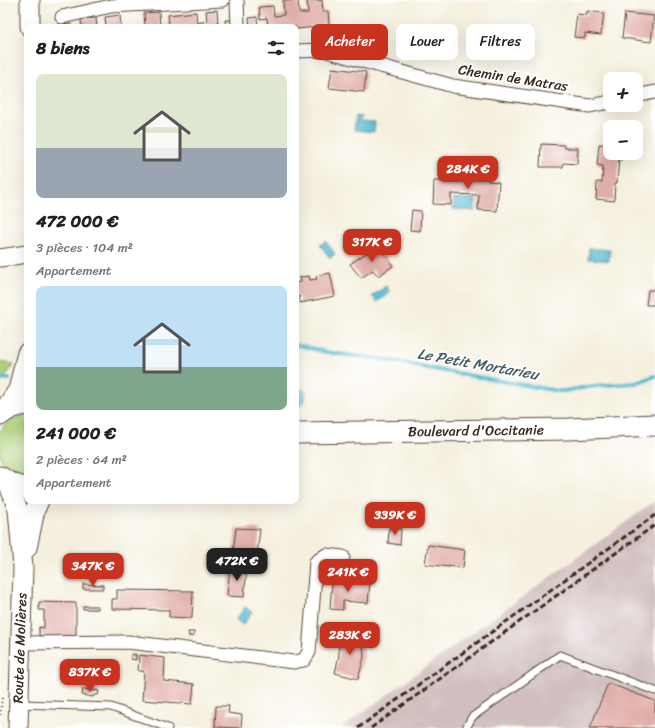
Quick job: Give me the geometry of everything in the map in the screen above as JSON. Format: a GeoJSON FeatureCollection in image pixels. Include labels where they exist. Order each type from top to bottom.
{"type":"FeatureCollection","features":[{"type":"Feature","properties":{"kind":"main road"},"geometry":{"type":"LineString","coordinates":[[30,0],[30,24]]}},
{"type":"Feature","properties":{"kind":"main road"},"geometry":{"type":"LineString","coordinates":[[1,414],[18,390],[24,365]]}},
{"type":"Feature","properties":{"kind":"main road"},"geometry":{"type":"LineString","coordinates":[[1,414],[10,408],[24,404]]}},
{"type":"Feature","properties":{"kind":"main road","name":"Boulevard d'Occitanie"},"geometry":{"type":"LineString","coordinates":[[299,433],[569,429],[655,425]]}},
{"type":"Feature","properties":{"kind":"main road","name":"Route de Molières"},"geometry":{"type":"LineString","coordinates":[[12,482],[18,510],[23,567],[18,728]]}},
{"type":"Feature","properties":{"kind":"main road","name":"Route de Molières"},"geometry":{"type":"LineString","coordinates":[[23,567],[37,504]]}},
{"type":"Feature","properties":{"kind":"street"},"geometry":{"type":"LineString","coordinates":[[62,17],[103,4],[111,6],[223,0]]}},
{"type":"Feature","properties":{"kind":"street"},"geometry":{"type":"LineString","coordinates":[[237,0],[238,24]]}},
{"type":"Feature","properties":{"kind":"street","name":"Chemin de Matras"},"geometry":{"type":"LineString","coordinates":[[299,51],[323,50],[453,86],[590,106],[603,103]]}},
{"type":"Feature","properties":{"kind":"street"},"geometry":{"type":"LineString","coordinates":[[643,95],[655,92]]}},
{"type":"Feature","properties":{"kind":"street"},"geometry":{"type":"LineString","coordinates":[[0,258],[24,254]]}},
{"type":"Feature","properties":{"kind":"street"},"geometry":{"type":"LineString","coordinates":[[21,643],[128,642],[294,662],[304,660],[309,652],[316,562],[326,555],[343,557]]}},
{"type":"Feature","properties":{"kind":"lane"},"geometry":{"type":"LineString","coordinates":[[466,728],[472,717],[560,655],[655,691]]}},
{"type":"Feature","properties":{"kind":"lane"},"geometry":{"type":"LineString","coordinates":[[18,704],[111,707],[168,728]]}},
{"type":"Feature","properties":{"kind":"shaded area"},"geometry":{"type":"Polygon","coordinates":[[[655,501],[655,728],[341,728],[593,546],[655,501]]]}},
{"type":"Feature","properties":{"kind":"green space"},"geometry":{"type":"Polygon","coordinates":[[[0,362],[14,364],[0,384],[0,362]]]}},
{"type":"Feature","properties":{"kind":"green space"},"geometry":{"type":"Polygon","coordinates":[[[24,416],[24,474],[10,470],[1,460],[0,456],[1,430],[10,420],[24,416]]]}},
{"type":"Feature","properties":{"kind":"water"},"geometry":{"type":"Polygon","coordinates":[[[356,116],[362,117],[361,121],[375,122],[374,132],[354,130],[356,116]]]}},
{"type":"Feature","properties":{"kind":"water"},"geometry":{"type":"Polygon","coordinates":[[[454,198],[476,199],[475,211],[453,209],[454,198]]]}},
{"type":"Feature","properties":{"kind":"water"},"geometry":{"type":"Polygon","coordinates":[[[326,241],[335,254],[330,258],[320,245],[326,241]]]}},
{"type":"Feature","properties":{"kind":"water"},"geometry":{"type":"Polygon","coordinates":[[[589,248],[610,250],[609,261],[588,259],[589,248]]]}},
{"type":"Feature","properties":{"kind":"water"},"geometry":{"type":"Polygon","coordinates":[[[386,286],[390,293],[377,302],[372,296],[386,286]]]}},
{"type":"Feature","properties":{"kind":"water"},"geometry":{"type":"Polygon","coordinates":[[[299,388],[305,391],[302,403],[299,406],[299,388]]]}},
{"type":"Feature","properties":{"kind":"water"},"geometry":{"type":"Polygon","coordinates":[[[245,607],[252,612],[243,625],[236,620],[245,607]]]}},
{"type":"Feature","properties":{"kind":"building"},"geometry":{"type":"Polygon","coordinates":[[[298,0],[299,13],[308,13],[307,0],[322,0],[323,12],[328,11],[329,24],[311,24],[311,28],[299,29],[299,24],[268,24],[267,18],[260,19],[259,7],[273,6],[274,16],[284,15],[283,1],[298,0]]]}},
{"type":"Feature","properties":{"kind":"building"},"geometry":{"type":"Polygon","coordinates":[[[217,10],[218,23],[169,24],[168,15],[196,12],[197,23],[207,21],[206,11],[217,10]]]}},
{"type":"Feature","properties":{"kind":"building"},"geometry":{"type":"Polygon","coordinates":[[[587,11],[604,13],[601,35],[585,33],[585,38],[574,37],[577,14],[587,15],[587,11]]]}},
{"type":"Feature","properties":{"kind":"building"},"geometry":{"type":"Polygon","coordinates":[[[159,12],[160,24],[145,24],[144,13],[159,12]]]}},
{"type":"Feature","properties":{"kind":"building"},"geometry":{"type":"Polygon","coordinates":[[[625,13],[654,16],[651,42],[622,38],[625,13]]]}},
{"type":"Feature","properties":{"kind":"building"},"geometry":{"type":"Polygon","coordinates":[[[120,15],[121,24],[106,24],[105,17],[120,15]]]}},
{"type":"Feature","properties":{"kind":"building"},"geometry":{"type":"Polygon","coordinates":[[[257,17],[258,24],[250,24],[249,18],[257,17]]]}},
{"type":"Feature","properties":{"kind":"building"},"geometry":{"type":"Polygon","coordinates":[[[96,18],[97,24],[82,24],[81,19],[96,18]]]}},
{"type":"Feature","properties":{"kind":"building"},"geometry":{"type":"Polygon","coordinates":[[[225,20],[233,20],[234,24],[226,24],[225,20]]]}},
{"type":"Feature","properties":{"kind":"building"},"geometry":{"type":"Polygon","coordinates":[[[332,68],[366,72],[364,92],[329,88],[332,68]]]}},
{"type":"Feature","properties":{"kind":"building"},"geometry":{"type":"Polygon","coordinates":[[[541,144],[564,145],[564,148],[578,148],[577,164],[563,163],[563,167],[540,167],[541,144]]]}},
{"type":"Feature","properties":{"kind":"building"},"geometry":{"type":"Polygon","coordinates":[[[599,144],[603,144],[603,160],[619,160],[614,201],[596,199],[597,182],[602,182],[603,166],[597,165],[599,144]]]}},
{"type":"Feature","properties":{"kind":"building"},"geometry":{"type":"Polygon","coordinates":[[[456,169],[469,170],[469,175],[488,176],[488,181],[499,182],[497,211],[478,210],[479,195],[451,194],[451,205],[433,204],[434,181],[449,181],[449,173],[455,174],[456,169]]]}},
{"type":"Feature","properties":{"kind":"building"},"geometry":{"type":"Polygon","coordinates":[[[412,210],[421,211],[420,231],[410,230],[412,210]]]}},
{"type":"Feature","properties":{"kind":"building"},"geometry":{"type":"Polygon","coordinates":[[[378,245],[393,266],[378,276],[373,270],[361,278],[350,264],[378,245]]]}},
{"type":"Feature","properties":{"kind":"building"},"geometry":{"type":"Polygon","coordinates":[[[330,273],[335,296],[300,303],[300,277],[309,276],[310,280],[317,279],[316,276],[330,273]]]}},
{"type":"Feature","properties":{"kind":"building"},"geometry":{"type":"Polygon","coordinates":[[[648,290],[655,290],[655,305],[646,305],[648,290]]]}},
{"type":"Feature","properties":{"kind":"building"},"geometry":{"type":"Polygon","coordinates":[[[236,528],[260,529],[257,555],[233,553],[236,528]]]}},
{"type":"Feature","properties":{"kind":"building"},"geometry":{"type":"Polygon","coordinates":[[[389,528],[401,529],[400,545],[388,543],[389,528]]]}},
{"type":"Feature","properties":{"kind":"building"},"geometry":{"type":"Polygon","coordinates":[[[428,545],[465,550],[463,568],[425,564],[428,545]]]}},
{"type":"Feature","properties":{"kind":"building"},"geometry":{"type":"Polygon","coordinates":[[[230,567],[247,568],[244,597],[227,596],[230,567]]]}},
{"type":"Feature","properties":{"kind":"building"},"geometry":{"type":"Polygon","coordinates":[[[332,580],[370,583],[368,603],[343,601],[343,610],[330,609],[332,580]]]}},
{"type":"Feature","properties":{"kind":"building"},"geometry":{"type":"Polygon","coordinates":[[[83,584],[103,585],[103,589],[83,589],[83,584]]]}},
{"type":"Feature","properties":{"kind":"building"},"geometry":{"type":"Polygon","coordinates":[[[117,590],[193,591],[192,618],[169,617],[169,610],[112,609],[112,599],[117,599],[117,590]]]}},
{"type":"Feature","properties":{"kind":"building"},"geometry":{"type":"Polygon","coordinates":[[[39,602],[76,603],[76,638],[46,637],[39,635],[39,627],[44,628],[44,610],[39,610],[39,602]]]}},
{"type":"Feature","properties":{"kind":"building"},"geometry":{"type":"Polygon","coordinates":[[[83,606],[98,606],[98,609],[83,609],[83,606]]]}},
{"type":"Feature","properties":{"kind":"building"},"geometry":{"type":"Polygon","coordinates":[[[188,632],[194,632],[194,636],[189,636],[188,632]]]}},
{"type":"Feature","properties":{"kind":"building"},"geometry":{"type":"Polygon","coordinates":[[[362,634],[364,657],[358,679],[335,673],[339,655],[338,636],[362,634]]]}},
{"type":"Feature","properties":{"kind":"building"},"geometry":{"type":"Polygon","coordinates":[[[131,654],[136,655],[136,660],[131,659],[131,654]]]}},
{"type":"Feature","properties":{"kind":"building"},"geometry":{"type":"Polygon","coordinates":[[[139,655],[165,658],[164,681],[194,684],[192,704],[142,700],[144,671],[138,671],[139,655]]]}},
{"type":"Feature","properties":{"kind":"building"},"geometry":{"type":"Polygon","coordinates":[[[608,683],[655,701],[655,728],[590,728],[608,683]]]}},
{"type":"Feature","properties":{"kind":"building"},"geometry":{"type":"Polygon","coordinates":[[[83,689],[99,691],[98,695],[94,695],[93,697],[82,695],[83,689]]]}},
{"type":"Feature","properties":{"kind":"building"},"geometry":{"type":"Polygon","coordinates":[[[216,706],[229,706],[228,713],[242,715],[241,728],[215,727],[216,706]]]}},
{"type":"Feature","properties":{"kind":"waterway","name":"Le Petit Mortarieu"},"geometry":{"type":"LineString","coordinates":[[299,345],[326,352],[394,361],[558,391],[594,386],[635,383],[655,376]]}},
{"type":"Feature","properties":{"kind":"waterway","name":"Le Petit Mortarieu"},"geometry":{"type":"LineString","coordinates":[[0,379],[9,379]]}},
{"type":"Feature","properties":{"kind":"railway"},"geometry":{"type":"LineString","coordinates":[[358,728],[655,515]]}},
{"type":"Feature","properties":{"kind":"railway"},"geometry":{"type":"LineString","coordinates":[[371,728],[655,525]]}}]}
